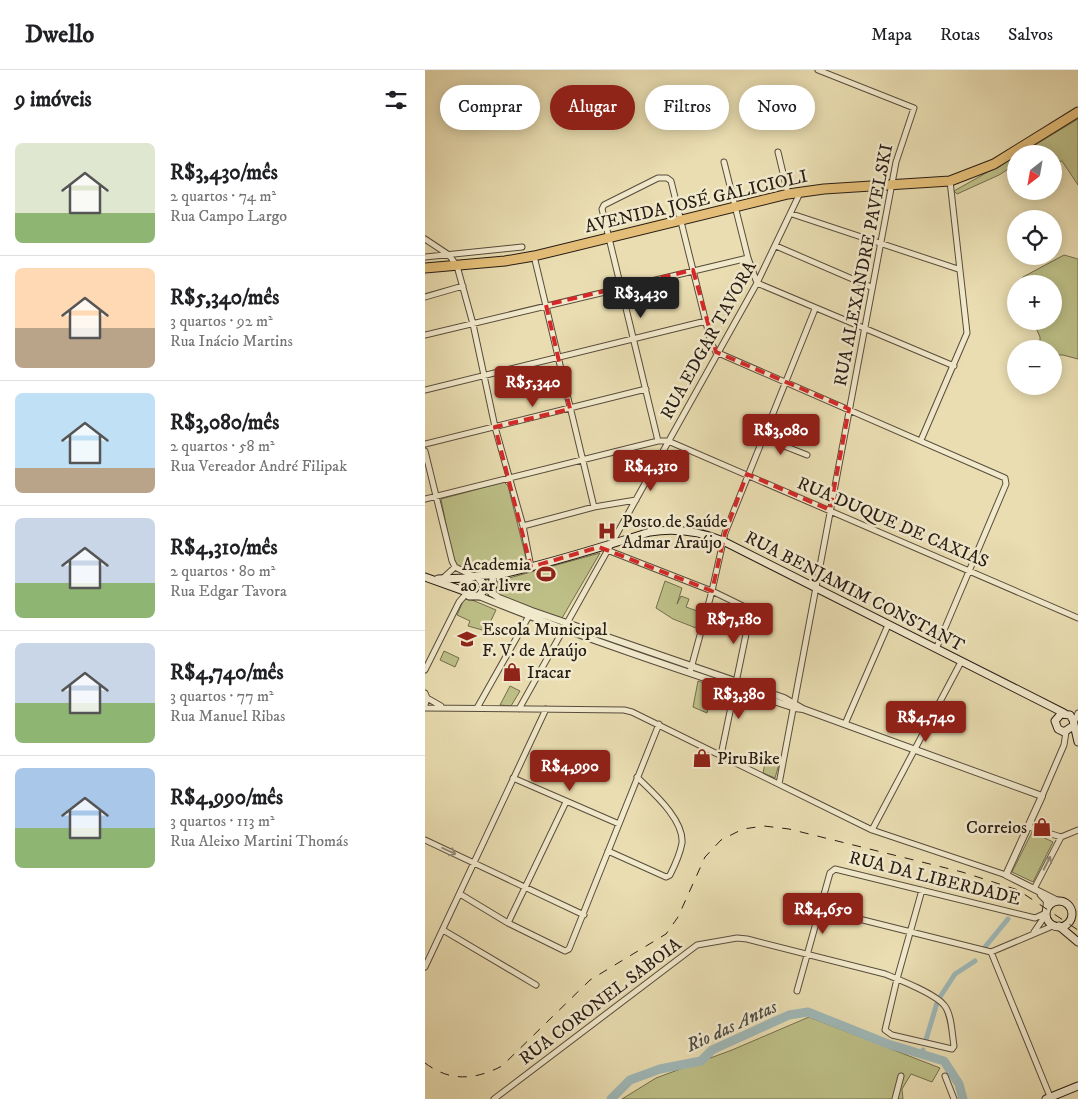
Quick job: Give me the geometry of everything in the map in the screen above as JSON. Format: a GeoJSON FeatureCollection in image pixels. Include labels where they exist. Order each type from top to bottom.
{"type":"FeatureCollection","features":[{"type":"Feature","properties":{"kind":"highway","name":"AVENIDA JOSÉ GALICIOLI"},"geometry":{"type":"LineString","coordinates":[[425,268],[457,266],[534,256],[800,192],[950,181],[994,164],[1078,112]]}},
{"type":"Feature","properties":{"kind":"main road","name":"RUA BENJAMIM CONSTANT"},"geometry":{"type":"LineString","coordinates":[[426,577],[441,579],[497,577],[664,530],[697,532],[723,541],[1067,714]]}},
{"type":"Feature","properties":{"kind":"main road"},"geometry":{"type":"LineString","coordinates":[[426,577],[465,592],[472,597],[479,596],[484,586],[473,577],[463,584],[465,592]]}},
{"type":"Feature","properties":{"kind":"main road","name":"RUA BENJAMIM CONSTANT"},"geometry":{"type":"LineString","coordinates":[[484,586],[497,577]]}},
{"type":"Feature","properties":{"kind":"main road"},"geometry":{"type":"LineString","coordinates":[[491,593],[497,577]]}},
{"type":"Feature","properties":{"kind":"main road","name":"RUA BENJAMIM CONSTANT"},"geometry":{"type":"LineString","coordinates":[[1046,705],[1056,718],[1055,724],[1058,729],[1070,728]]}},
{"type":"Feature","properties":{"kind":"main road"},"geometry":{"type":"LineString","coordinates":[[1056,718],[1067,714],[1070,728],[1078,742]]}},
{"type":"Feature","properties":{"kind":"main road"},"geometry":{"type":"LineString","coordinates":[[1077,941],[1048,920],[1046,912],[1053,902],[1058,901],[1078,911]]}},
{"type":"Feature","properties":{"kind":"main road"},"geometry":{"type":"LineString","coordinates":[[1070,907],[1077,941]]}},
{"type":"Feature","properties":{"kind":"main road"},"geometry":{"type":"LineString","coordinates":[[1057,926],[1073,919]]}},
{"type":"Feature","properties":{"kind":"main road"},"geometry":{"type":"LineString","coordinates":[[1049,1098],[1078,1086]]}},
{"type":"Feature","properties":{"kind":"street","name":"RUA ALEXANDRE PAVELSKI"},"geometry":{"type":"LineString","coordinates":[[779,784],[817,589],[879,244],[902,136],[914,108],[818,70]]}},
{"type":"Feature","properties":{"kind":"street"},"geometry":{"type":"LineString","coordinates":[[777,152],[788,194]]}},
{"type":"Feature","properties":{"kind":"street"},"geometry":{"type":"LineString","coordinates":[[724,162],[747,258],[757,283],[954,366]]}},
{"type":"Feature","properties":{"kind":"street"},"geometry":{"type":"LineString","coordinates":[[658,441],[635,338],[602,209],[604,205],[614,198],[658,178],[667,178],[671,181],[711,343],[716,352],[921,440],[1006,480],[936,649]]}},
{"type":"Feature","properties":{"kind":"street"},"geometry":{"type":"LineString","coordinates":[[921,440],[967,333],[958,269],[950,181]]}},
{"type":"Feature","properties":{"kind":"street","name":"RUA EDGAR TAVORA"},"geometry":{"type":"LineString","coordinates":[[519,709],[669,441],[716,352],[757,283],[792,214],[800,192]]}},
{"type":"Feature","properties":{"kind":"street"},"geometry":{"type":"LineString","coordinates":[[792,214],[958,269]]}},
{"type":"Feature","properties":{"kind":"street"},"geometry":{"type":"LineString","coordinates":[[425,239],[449,255],[457,266],[473,324],[495,427],[523,526],[531,567]]}},
{"type":"Feature","properties":{"kind":"street"},"geometry":{"type":"LineString","coordinates":[[776,246],[871,287]]}},
{"type":"Feature","properties":{"kind":"street"},"geometry":{"type":"LineString","coordinates":[[425,257],[522,247]]}},
{"type":"Feature","properties":{"kind":"street"},"geometry":{"type":"LineString","coordinates":[[534,256],[594,507]]}},
{"type":"Feature","properties":{"kind":"street"},"geometry":{"type":"LineString","coordinates":[[425,335],[622,286],[747,258]]}},
{"type":"Feature","properties":{"kind":"street"},"geometry":{"type":"LineString","coordinates":[[425,298],[463,286]]}},
{"type":"Feature","properties":{"kind":"street"},"geometry":{"type":"LineString","coordinates":[[691,669],[723,541],[747,474],[787,382],[815,308]]}},
{"type":"Feature","properties":{"kind":"street"},"geometry":{"type":"LineString","coordinates":[[425,390],[706,321]]}},
{"type":"Feature","properties":{"kind":"street"},"geometry":{"type":"LineString","coordinates":[[425,444],[646,389]]}},
{"type":"Feature","properties":{"kind":"street"},"geometry":{"type":"LineString","coordinates":[[764,438],[807,455]]}},
{"type":"Feature","properties":{"kind":"street"},"geometry":{"type":"LineString","coordinates":[[425,499],[658,441],[669,441]]}},
{"type":"Feature","properties":{"kind":"street","name":"RUA DUQUE DE CAXIAS"},"geometry":{"type":"LineString","coordinates":[[669,441],[1078,618]]}},
{"type":"Feature","properties":{"kind":"street"},"geometry":{"type":"LineString","coordinates":[[425,451],[455,567],[473,577]]}},
{"type":"Feature","properties":{"kind":"street"},"geometry":{"type":"LineString","coordinates":[[523,526],[594,507],[636,500]]}},
{"type":"Feature","properties":{"kind":"street"},"geometry":{"type":"LineString","coordinates":[[608,547],[712,591],[751,610],[721,755]]}},
{"type":"Feature","properties":{"kind":"street"},"geometry":{"type":"LineString","coordinates":[[441,579],[455,567]]}},
{"type":"Feature","properties":{"kind":"street"},"geometry":{"type":"LineString","coordinates":[[484,586],[499,598],[530,614]]}},
{"type":"Feature","properties":{"kind":"street"},"geometry":{"type":"LineString","coordinates":[[425,670],[465,592]]}},
{"type":"Feature","properties":{"kind":"street"},"geometry":{"type":"LineString","coordinates":[[479,596],[691,669],[1042,796]]}},
{"type":"Feature","properties":{"kind":"street"},"geometry":{"type":"LineString","coordinates":[[477,708],[530,614]]}},
{"type":"Feature","properties":{"kind":"street"},"geometry":{"type":"LineString","coordinates":[[845,724],[888,625]]}},
{"type":"Feature","properties":{"kind":"street"},"geometry":{"type":"LineString","coordinates":[[872,830],[961,662]]}},
{"type":"Feature","properties":{"kind":"street"},"geometry":{"type":"LineString","coordinates":[[426,696],[441,707]]}},
{"type":"Feature","properties":{"kind":"street"},"geometry":{"type":"LineString","coordinates":[[426,696],[425,707],[624,710],[659,724],[872,830],[1006,875],[1058,901]]}},
{"type":"Feature","properties":{"kind":"street"},"geometry":{"type":"LineString","coordinates":[[425,967],[546,709]]}},
{"type":"Feature","properties":{"kind":"street"},"geometry":{"type":"LineString","coordinates":[[1067,714],[1078,712]]}},
{"type":"Feature","properties":{"kind":"street"},"geometry":{"type":"LineString","coordinates":[[1006,875],[1029,827],[1078,712]]}},
{"type":"Feature","properties":{"kind":"street"},"geometry":{"type":"LineString","coordinates":[[460,894],[509,922],[567,950],[583,915],[659,724]]}},
{"type":"Feature","properties":{"kind":"street"},"geometry":{"type":"LineString","coordinates":[[608,851],[666,877],[670,876],[679,853],[681,837],[674,818],[637,777]]}},
{"type":"Feature","properties":{"kind":"street"},"geometry":{"type":"LineString","coordinates":[[513,778],[619,824]]}},
{"type":"Feature","properties":{"kind":"street"},"geometry":{"type":"LineString","coordinates":[[509,922],[566,802]]}},
{"type":"Feature","properties":{"kind":"street"},"geometry":{"type":"LineString","coordinates":[[1029,827],[1061,838]]}},
{"type":"Feature","properties":{"kind":"street"},"geometry":{"type":"LineString","coordinates":[[1034,890],[1061,838],[1078,830]]}},
{"type":"Feature","properties":{"kind":"street"},"geometry":{"type":"LineString","coordinates":[[425,840],[583,915]]}},
{"type":"Feature","properties":{"kind":"street","name":"RUA DA LIBERDADE"},"geometry":{"type":"LineString","coordinates":[[819,909],[832,870],[835,869],[1031,918],[1037,918],[1046,912]]}},
{"type":"Feature","properties":{"kind":"street"},"geometry":{"type":"LineString","coordinates":[[897,979],[922,890]]}},
{"type":"Feature","properties":{"kind":"street"},"geometry":{"type":"LineString","coordinates":[[1034,890],[1047,901],[1046,912],[1034,933]]}},
{"type":"Feature","properties":{"kind":"street"},"geometry":{"type":"LineString","coordinates":[[797,991],[819,909],[991,952],[1034,933],[1057,926]]}},
{"type":"Feature","properties":{"kind":"street","name":"RUA DA LIBERDADE"},"geometry":{"type":"LineString","coordinates":[[1031,918],[1035,928],[1034,933]]}},
{"type":"Feature","properties":{"kind":"street"},"geometry":{"type":"LineString","coordinates":[[443,930],[536,984]]}},
{"type":"Feature","properties":{"kind":"street","name":"RUA CORONEL SABOIA"},"geometry":{"type":"LineString","coordinates":[[494,1099],[697,945],[737,938],[807,954],[897,979],[944,1005],[954,1046],[950,1050],[892,1035],[885,1030],[897,979]]}},
{"type":"Feature","properties":{"kind":"street"},"geometry":{"type":"LineString","coordinates":[[991,952],[1049,1098]]}},
{"type":"Feature","properties":{"kind":"street"},"geometry":{"type":"LineString","coordinates":[[895,1099],[901,1076]]}},
{"type":"Feature","properties":{"kind":"street"},"geometry":{"type":"LineString","coordinates":[[945,1076],[954,1099]]}},
{"type":"Feature","properties":{"kind":"highlighted area"},"geometry":{"type":"Polygon","coordinates":[[[693,270],[716,352],[849,409],[830,510],[747,474],[725,533],[712,591],[599,547],[531,567],[495,427],[570,409],[546,305],[693,270]]]}},
{"type":"Feature","properties":{"kind":"green space"},"geometry":{"type":"Polygon","coordinates":[[[1078,119],[1078,185],[1063,162],[1063,145],[1035,145],[1078,119]]]}},
{"type":"Feature","properties":{"kind":"green space"},"geometry":{"type":"Polygon","coordinates":[[[1007,161],[1007,170],[999,175],[957,194],[954,191],[1007,161]]]}},
{"type":"Feature","properties":{"kind":"green space"},"geometry":{"type":"Polygon","coordinates":[[[1062,256],[1078,259],[1078,359],[1062,355],[1062,340],[1040,340],[1037,330],[1062,330],[1062,275],[1027,275],[1045,265],[1062,265],[1062,256]]]}},
{"type":"Feature","properties":{"kind":"green space"},"geometry":{"type":"Polygon","coordinates":[[[504,482],[508,486],[528,566],[492,573],[458,568],[452,554],[441,499],[504,482]]]}},
{"type":"Feature","properties":{"kind":"green space"},"geometry":{"type":"Polygon","coordinates":[[[600,553],[562,618],[504,599],[494,593],[495,583],[502,580],[600,553]]]}},
{"type":"Feature","properties":{"kind":"green space"},"geometry":{"type":"Polygon","coordinates":[[[665,581],[682,588],[677,604],[681,596],[689,599],[686,607],[700,612],[696,628],[673,619],[656,608],[665,581]]]}},
{"type":"Feature","properties":{"kind":"green space"},"geometry":{"type":"Polygon","coordinates":[[[465,597],[496,610],[486,631],[468,626],[470,621],[457,615],[465,597]]]}},
{"type":"Feature","properties":{"kind":"green space"},"geometry":{"type":"Polygon","coordinates":[[[444,651],[459,658],[455,667],[440,660],[444,651]]]}},
{"type":"Feature","properties":{"kind":"green space"},"geometry":{"type":"Polygon","coordinates":[[[698,681],[713,686],[707,713],[693,707],[698,681]]]}},
{"type":"Feature","properties":{"kind":"green space"},"geometry":{"type":"Polygon","coordinates":[[[510,686],[520,691],[511,706],[500,705],[510,686]]]}},
{"type":"Feature","properties":{"kind":"green space"},"geometry":{"type":"Polygon","coordinates":[[[765,763],[779,764],[775,778],[763,773],[765,763]]]}},
{"type":"Feature","properties":{"kind":"green space"},"geometry":{"type":"Polygon","coordinates":[[[1032,832],[1053,842],[1033,882],[1012,872],[1032,832]]]}},
{"type":"Feature","properties":{"kind":"green space"},"geometry":{"type":"Polygon","coordinates":[[[809,1017],[940,1068],[932,1082],[911,1074],[902,1089],[903,1099],[622,1099],[656,1078],[732,1050],[809,1017]]]}},
{"type":"Feature","properties":{"kind":"waterway"},"geometry":{"type":"LineString","coordinates":[[985,947],[1008,919]]}},
{"type":"Feature","properties":{"kind":"waterway"},"geometry":{"type":"LineString","coordinates":[[940,997],[955,974],[975,961]]}},
{"type":"Feature","properties":{"kind":"waterway"},"geometry":{"type":"LineString","coordinates":[[925,1043],[937,1003]]}},
{"type":"Feature","properties":{"kind":"waterway","name":"Rio das Antas"},"geometry":{"type":"LineString","coordinates":[[611,1099],[630,1080],[660,1069],[701,1061],[712,1050],[789,1015],[808,1012],[888,1044],[944,1061],[959,1084],[963,1099]]}},
{"type":"Feature","properties":{"kind":"waterway","name":"Rio das Antas"},"geometry":{"type":"LineString","coordinates":[[922,1054],[923,1050]]}},
{"type":"Feature","properties":{"kind":"railway"},"geometry":{"type":"LineString","coordinates":[[425,1063],[444,1073],[463,1077],[482,1074],[502,1066],[590,980],[666,934],[678,917],[705,857],[721,840],[743,829],[764,826],[789,829],[962,872],[1018,890],[1078,930]]}},
{"type":"Feature","properties":{"kind":"place","name":"Posto de Saúde Admar Araújo"},"geometry":{"type":"Point","coordinates":[607,531]}},
{"type":"Feature","properties":{"kind":"place","name":"Academia ao ar livre"},"geometry":{"type":"Point","coordinates":[546,574]}},
{"type":"Feature","properties":{"kind":"place","name":"Escola Municipal F. V. de Araújo"},"geometry":{"type":"Point","coordinates":[467,639]}},
{"type":"Feature","properties":{"kind":"place","name":"Iracar"},"geometry":{"type":"Point","coordinates":[512,672]}},
{"type":"Feature","properties":{"kind":"place","name":"PiruBike"},"geometry":{"type":"Point","coordinates":[702,758]}},
{"type":"Feature","properties":{"kind":"place","name":"Correios"},"geometry":{"type":"Point","coordinates":[1042,827]}}]}
